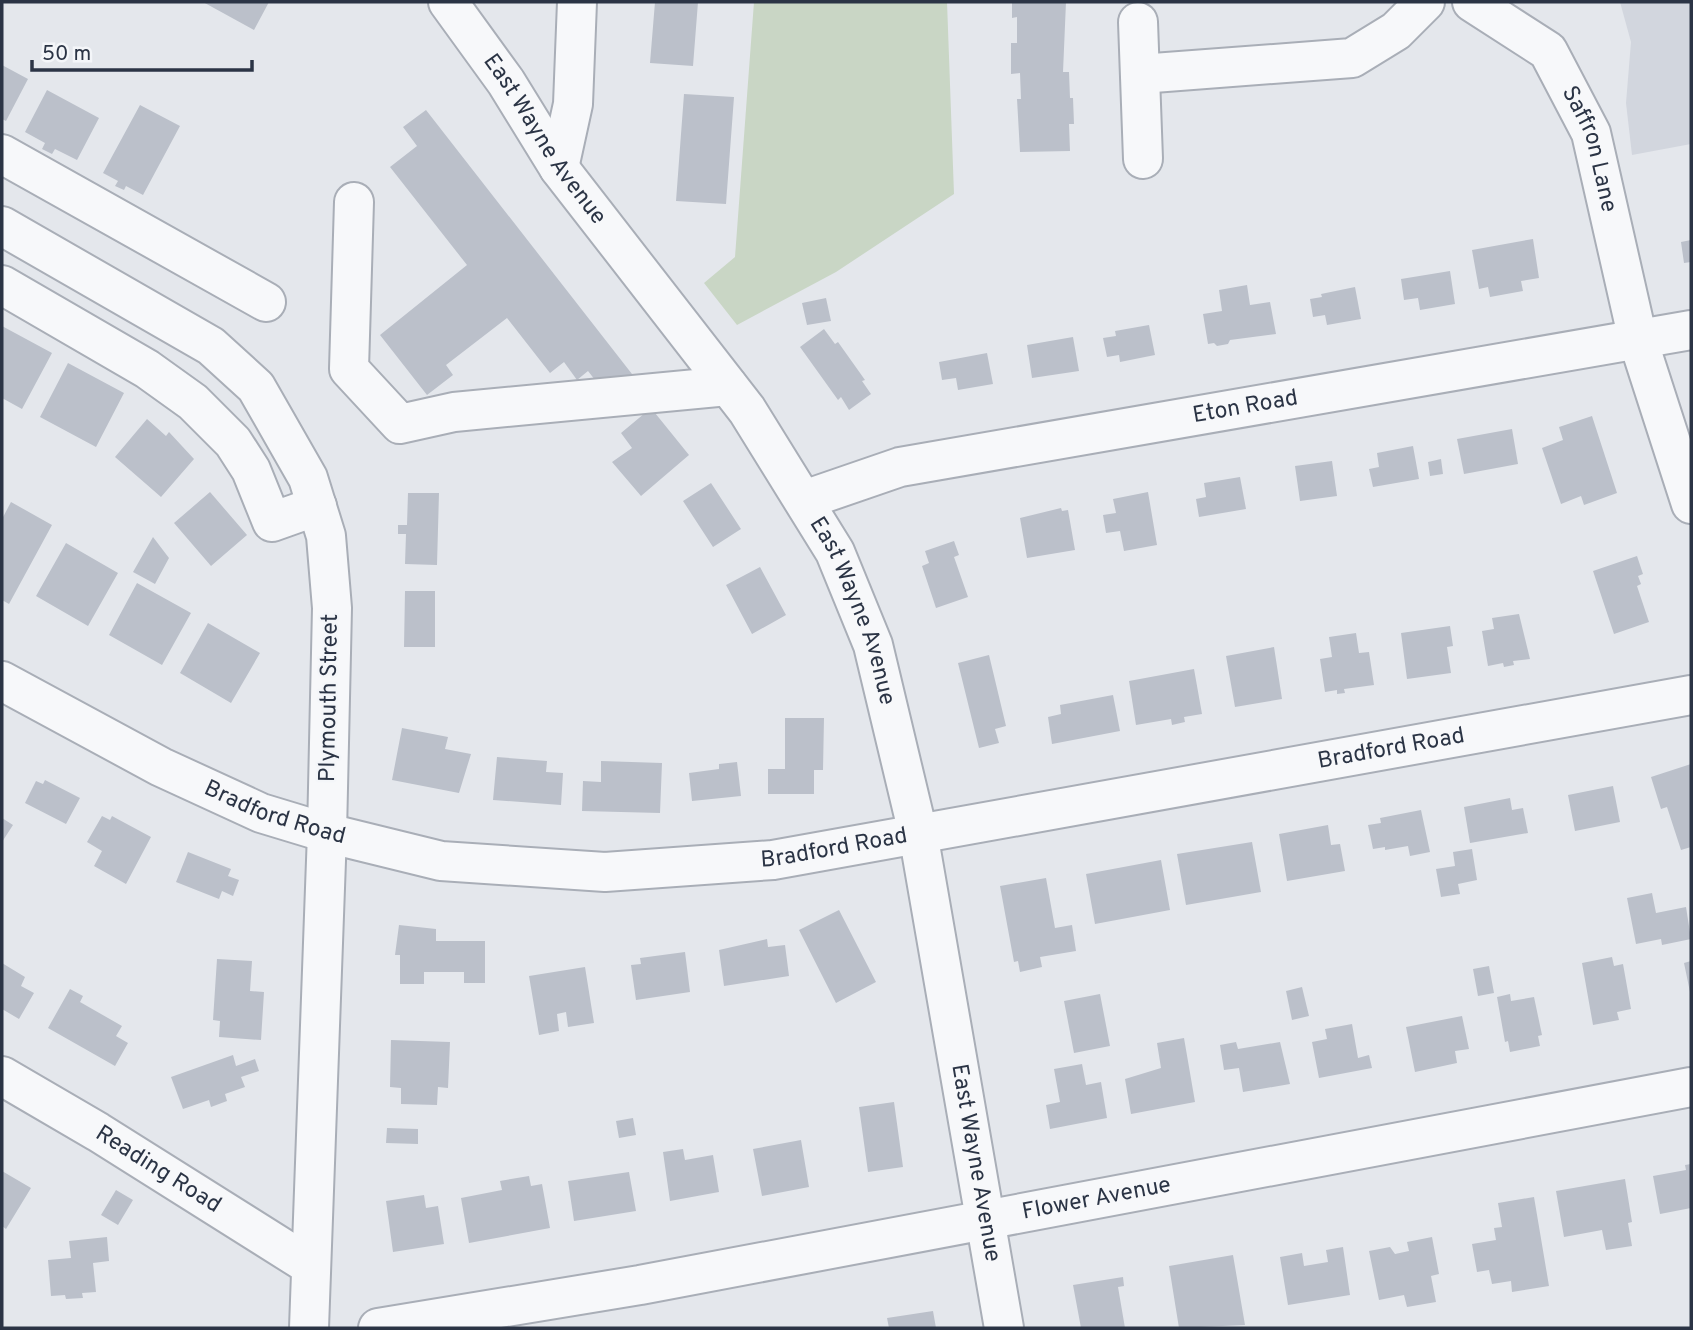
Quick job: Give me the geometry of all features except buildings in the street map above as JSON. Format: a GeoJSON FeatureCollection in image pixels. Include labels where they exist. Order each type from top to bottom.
{"type":"FeatureCollection","features":[{"type":"Feature","properties":{"kind":"street","name":"East Wayne Avenue"},"geometry":{"type":"LineString","coordinates":[[448,2],[506,82],[559,168],[728,386],[804,500],[835,552],[873,645],[918,833],[1004,1328]]}},
{"type":"Feature","properties":{"kind":"street"},"geometry":{"type":"LineString","coordinates":[[559,168],[573,104],[577,2]]}},
{"type":"Feature","properties":{"kind":"street"},"geometry":{"type":"LineString","coordinates":[[1140,74],[1352,58],[1396,31],[1425,2]]}},
{"type":"Feature","properties":{"kind":"street","name":"Saffron Lane"},"geometry":{"type":"LineString","coordinates":[[1472,2],[1548,51],[1591,133],[1637,340],[1691,504]]}},
{"type":"Feature","properties":{"kind":"street"},"geometry":{"type":"LineString","coordinates":[[1138,22],[1143,159]]}},
{"type":"Feature","properties":{"kind":"street"},"geometry":{"type":"LineString","coordinates":[[2,154],[266,302]]}},
{"type":"Feature","properties":{"kind":"street"},"geometry":{"type":"LineString","coordinates":[[354,202],[349,369],[400,424],[454,412],[728,386]]}},
{"type":"Feature","properties":{"kind":"street","name":"Plymouth Street"},"geometry":{"type":"LineString","coordinates":[[2,226],[211,346],[256,387],[308,478],[326,536],[331,575],[327,833],[309,1328]]}},
{"type":"Feature","properties":{"kind":"street"},"geometry":{"type":"LineString","coordinates":[[2,285],[147,369],[193,402],[233,442],[251,470],[272,522],[317,506]]}},
{"type":"Feature","properties":{"kind":"street","name":"Eton Road"},"geometry":{"type":"LineString","coordinates":[[804,500],[900,467],[1691,330]]}},
{"type":"Feature","properties":{"kind":"street","name":"Bradford Road"},"geometry":{"type":"LineString","coordinates":[[2,681],[161,767],[261,813],[327,833],[441,861],[605,872],[773,860],[1691,695]]}},
{"type":"Feature","properties":{"kind":"street","name":"Reading Road"},"geometry":{"type":"LineString","coordinates":[[2,1076],[312,1266]]}},
{"type":"Feature","properties":{"kind":"street","name":"Flower Avenue"},"geometry":{"type":"LineString","coordinates":[[378,1328],[640,1285],[1691,1087]]}},
{"type":"Feature","properties":{"kind":"shaded area"},"geometry":{"type":"Polygon","coordinates":[[[1620,2],[1691,2],[1691,144],[1632,155],[1626,103],[1631,42],[1620,2]]]}},
{"type":"Feature","properties":{"kind":"green space"},"geometry":{"type":"Polygon","coordinates":[[[754,2],[947,2],[954,194],[836,272],[737,325],[704,283],[735,257],[754,2]]]}}]}
